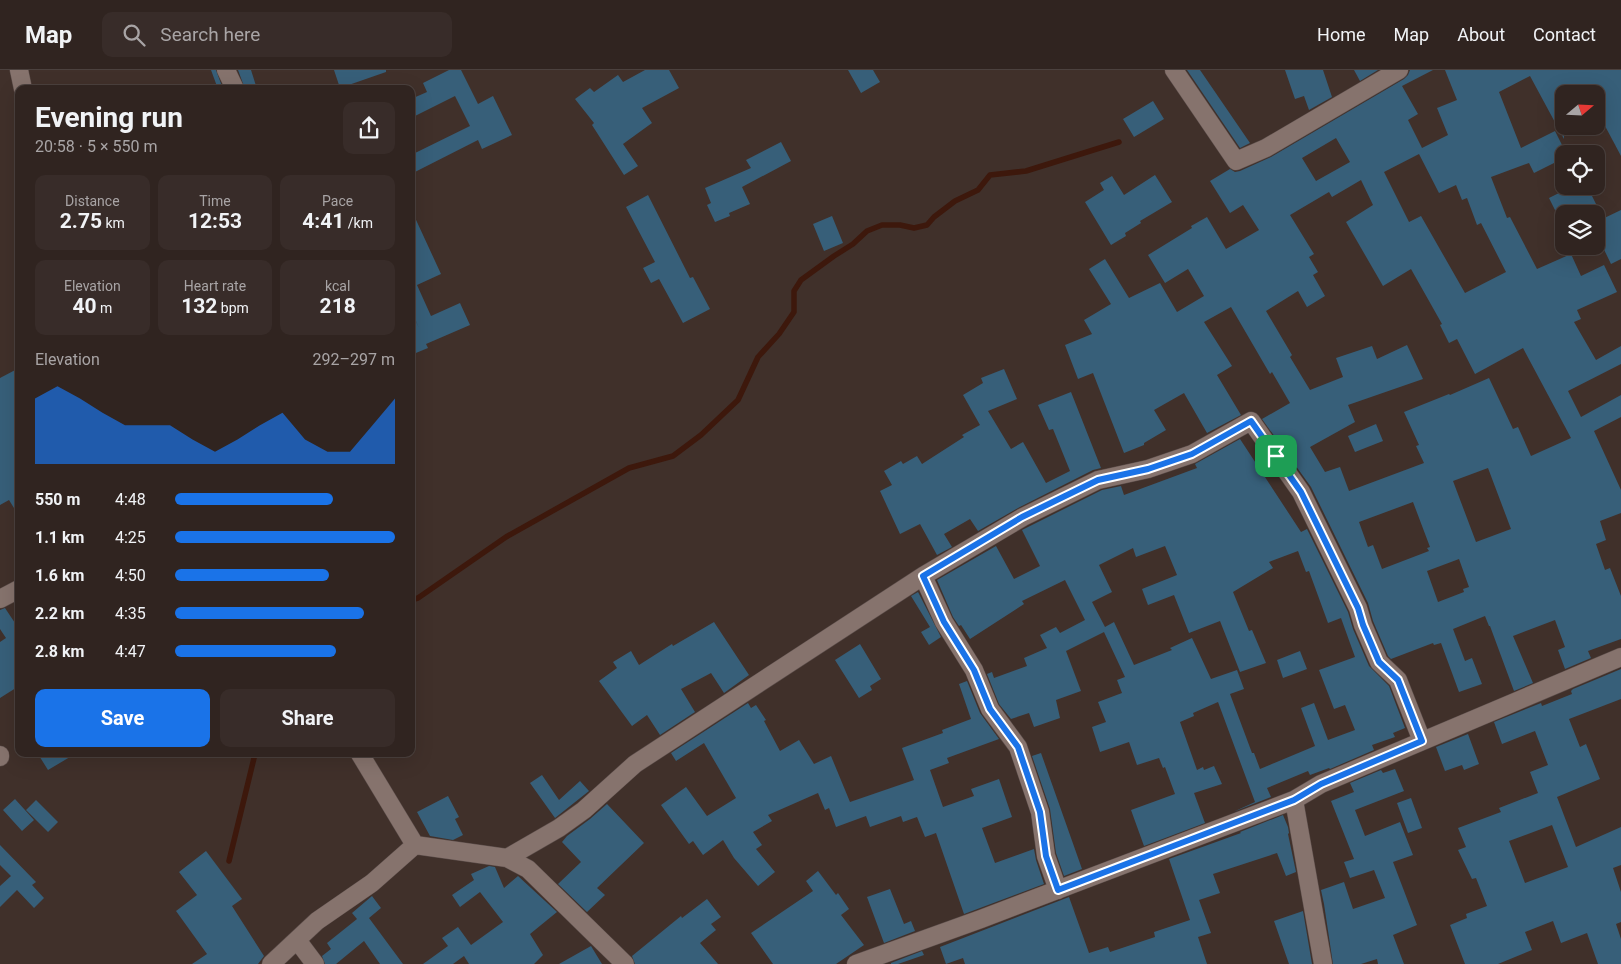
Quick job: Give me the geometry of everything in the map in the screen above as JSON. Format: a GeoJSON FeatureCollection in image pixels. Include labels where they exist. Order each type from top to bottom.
{"type":"FeatureCollection","features":[{"type":"Feature","properties":{"kind":"street"},"geometry":{"type":"LineString","coordinates":[[19,70],[22,85]]}},
{"type":"Feature","properties":{"kind":"street"},"geometry":{"type":"LineString","coordinates":[[226,70],[233,85]]}},
{"type":"Feature","properties":{"kind":"street"},"geometry":{"type":"LineString","coordinates":[[1174,70],[1236,161],[1266,148],[1399,70]]}},
{"type":"Feature","properties":{"kind":"street"},"geometry":{"type":"LineString","coordinates":[[507,858],[560,828],[584,810],[635,764],[923,576],[1022,517],[1098,480],[1148,469],[1192,454],[1251,421],[1301,492],[1358,608],[1363,625],[1379,662],[1398,680],[1422,741]]}},
{"type":"Feature","properties":{"kind":"street"},"geometry":{"type":"LineString","coordinates":[[923,576],[944,622],[974,670],[990,709],[1018,747],[1040,812],[1046,856],[1058,890]]}},
{"type":"Feature","properties":{"kind":"street"},"geometry":{"type":"LineString","coordinates":[[0,599],[15,592]]}},
{"type":"Feature","properties":{"kind":"street"},"geometry":{"type":"LineString","coordinates":[[856,964],[1058,890],[1294,800],[1321,784],[1621,657]]}},
{"type":"Feature","properties":{"kind":"street"},"geometry":{"type":"LineString","coordinates":[[362,757],[415,845]]}},
{"type":"Feature","properties":{"kind":"street"},"geometry":{"type":"LineString","coordinates":[[1294,800],[1323,964]]}},
{"type":"Feature","properties":{"kind":"street"},"geometry":{"type":"LineString","coordinates":[[271,964],[317,921],[372,883],[415,845],[507,858],[528,869],[625,964]]}},
{"type":"Feature","properties":{"kind":"street"},"geometry":{"type":"LineString","coordinates":[[297,940],[315,964]]}},
{"type":"Feature","properties":{"kind":"building"},"geometry":{"type":"Polygon","coordinates":[[[211,70],[216,70],[222,85],[217,85],[211,70]]]}},
{"type":"Feature","properties":{"kind":"building"},"geometry":{"type":"Polygon","coordinates":[[[238,70],[251,70],[256,85],[244,85],[238,70]]]}},
{"type":"Feature","properties":{"kind":"building"},"geometry":{"type":"Polygon","coordinates":[[[334,70],[386,70],[386,72],[349,85],[339,85],[334,70]]]}},
{"type":"Feature","properties":{"kind":"building"},"geometry":{"type":"Polygon","coordinates":[[[449,70],[461,70],[478,104],[493,96],[512,135],[482,149],[478,140],[415,172],[415,153],[470,126],[455,96],[415,116],[415,97],[427,92],[423,83],[449,70]]]}},
{"type":"Feature","properties":{"kind":"building"},"geometry":{"type":"Polygon","coordinates":[[[645,70],[669,70],[679,88],[642,108],[652,123],[623,144],[638,166],[624,175],[592,125],[594,123],[575,99],[590,88],[594,92],[618,75],[623,82],[645,70]]]}},
{"type":"Feature","properties":{"kind":"building"},"geometry":{"type":"Polygon","coordinates":[[[848,70],[873,70],[880,82],[861,93],[848,70]]]}},
{"type":"Feature","properties":{"kind":"building"},"geometry":{"type":"Polygon","coordinates":[[[1187,70],[1200,70],[1250,143],[1240,148],[1187,70]]]}},
{"type":"Feature","properties":{"kind":"building"},"geometry":{"type":"Polygon","coordinates":[[[1285,70],[1323,70],[1332,97],[1309,110],[1304,96],[1295,99],[1285,70]]]}},
{"type":"Feature","properties":{"kind":"building"},"geometry":{"type":"Polygon","coordinates":[[[1354,70],[1378,70],[1360,81],[1354,70]]]}},
{"type":"Feature","properties":{"kind":"building"},"geometry":{"type":"Polygon","coordinates":[[[1410,70],[1433,70],[1402,86],[1418,114],[1408,120],[1422,148],[1448,135],[1437,108],[1457,100],[1445,70],[1621,70],[1621,156],[1605,126],[1605,85],[1555,85],[1555,122],[1530,76],[1499,92],[1521,148],[1555,131],[1555,135],[1557,135],[1562,145],[1555,145],[1555,165],[1554,163],[1534,173],[1529,163],[1491,177],[1507,218],[1510,217],[1537,269],[1569,255],[1571,255],[1581,276],[1604,265],[1617,292],[1577,310],[1581,319],[1574,322],[1596,360],[1621,346],[1621,364],[1568,391],[1581,417],[1621,395],[1621,417],[1594,431],[1621,490],[1621,513],[1600,521],[1606,540],[1596,544],[1605,570],[1610,568],[1621,596],[1621,639],[1588,651],[1591,658],[1565,669],[1558,650],[1565,647],[1555,620],[1513,636],[1533,683],[1514,691],[1485,616],[1453,629],[1465,661],[1472,658],[1482,684],[1459,692],[1441,643],[1434,645],[1433,643],[1391,659],[1388,656],[1373,621],[1368,603],[1311,487],[1262,419],[1290,403],[1272,372],[1270,374],[1231,307],[1204,322],[1232,366],[1217,375],[1241,415],[1207,433],[1184,393],[1154,410],[1166,430],[1144,443],[1144,445],[1124,453],[1093,373],[1078,379],[1065,345],[1092,334],[1084,320],[1111,304],[1089,269],[1105,259],[1129,298],[1160,283],[1177,312],[1204,296],[1188,269],[1165,283],[1148,255],[1207,217],[1226,249],[1259,230],[1243,205],[1230,213],[1210,181],[1230,169],[1235,172],[1240,171],[1271,157],[1404,79],[1410,70]],[[1336,138],[1302,158],[1316,181],[1350,162],[1336,138]],[[1419,154],[1384,172],[1409,222],[1421,216],[1465,293],[1506,272],[1481,223],[1477,225],[1467,198],[1462,200],[1456,185],[1439,193],[1419,154]],[[1361,180],[1332,197],[1329,192],[1290,215],[1314,254],[1309,257],[1318,272],[1313,275],[1325,296],[1307,307],[1298,291],[1266,311],[1310,390],[1343,377],[1336,358],[1372,346],[1377,359],[1407,345],[1423,379],[1348,405],[1355,422],[1310,447],[1325,472],[1340,467],[1349,491],[1424,463],[1416,446],[1419,445],[1404,412],[1489,378],[1513,429],[1518,427],[1531,456],[1571,438],[1523,348],[1475,374],[1457,339],[1449,343],[1440,325],[1442,324],[1411,269],[1383,286],[1346,222],[1373,205],[1361,180]],[[1488,468],[1453,481],[1476,542],[1511,529],[1488,468]],[[1413,502],[1359,522],[1368,547],[1373,545],[1382,569],[1429,551],[1427,548],[1430,547],[1413,502]],[[1459,559],[1427,571],[1438,602],[1464,592],[1463,589],[1469,587],[1459,559]]]}},
{"type":"Feature","properties":{"kind":"building"},"geometry":{"type":"Polygon","coordinates":[[[1153,101],[1164,119],[1134,137],[1123,119],[1153,101]]]}},
{"type":"Feature","properties":{"kind":"building"},"geometry":{"type":"Polygon","coordinates":[[[781,142],[791,161],[742,187],[750,204],[729,213],[730,216],[715,222],[707,205],[711,203],[705,188],[751,168],[746,160],[781,142]]]}},
{"type":"Feature","properties":{"kind":"building"},"geometry":{"type":"Polygon","coordinates":[[[1155,175],[1172,202],[1140,221],[1141,223],[1125,233],[1126,236],[1111,245],[1085,202],[1104,190],[1100,183],[1112,176],[1124,195],[1155,175]]]}},
{"type":"Feature","properties":{"kind":"building"},"geometry":{"type":"Polygon","coordinates":[[[648,195],[690,278],[693,277],[710,309],[683,323],[659,279],[651,283],[643,268],[655,262],[626,207],[648,195]]]}},
{"type":"Feature","properties":{"kind":"building"},"geometry":{"type":"Polygon","coordinates":[[[1555,195],[1592,195],[1596,205],[1555,205],[1555,210],[1549,198],[1555,195]]]}},
{"type":"Feature","properties":{"kind":"building"},"geometry":{"type":"Polygon","coordinates":[[[1621,210],[1621,259],[1611,264],[1605,252],[1605,218],[1621,210]]]}},
{"type":"Feature","properties":{"kind":"building"},"geometry":{"type":"Polygon","coordinates":[[[832,216],[843,243],[824,251],[813,224],[832,216]]]}},
{"type":"Feature","properties":{"kind":"building"},"geometry":{"type":"Polygon","coordinates":[[[415,218],[441,274],[417,285],[431,316],[460,303],[470,325],[426,344],[428,348],[415,353],[415,320],[419,328],[415,319],[415,218]]]}},
{"type":"Feature","properties":{"kind":"building"},"geometry":{"type":"Polygon","coordinates":[[[1004,369],[1017,399],[988,411],[1011,449],[1023,442],[1046,483],[1070,471],[1053,429],[1049,430],[1038,405],[1071,392],[1101,468],[1093,470],[1018,508],[978,531],[970,519],[944,534],[952,547],[937,555],[920,524],[900,534],[880,491],[892,485],[884,471],[901,461],[903,464],[917,456],[922,464],[964,437],[962,435],[980,425],[963,395],[983,383],[981,378],[1004,369]]]}},
{"type":"Feature","properties":{"kind":"building"},"geometry":{"type":"Polygon","coordinates":[[[15,370],[15,510],[9,500],[0,505],[0,378],[15,370]]]}},
{"type":"Feature","properties":{"kind":"building"},"geometry":{"type":"Polygon","coordinates":[[[1376,424],[1383,441],[1355,452],[1348,436],[1376,424]]]}},
{"type":"Feature","properties":{"kind":"building"},"geometry":{"type":"Polygon","coordinates":[[[1240,439],[1301,532],[1307,529],[1348,612],[1353,629],[1369,666],[1389,686],[1405,728],[1393,733],[1395,737],[1372,745],[1374,750],[1330,769],[1310,775],[1308,771],[1267,788],[1271,797],[1233,812],[1255,802],[1218,702],[1193,713],[1194,716],[1180,722],[1197,770],[1203,767],[1204,770],[1214,766],[1222,784],[1194,793],[1205,823],[1144,846],[1131,810],[1175,794],[1165,767],[1163,768],[1159,758],[1137,765],[1129,742],[1100,752],[1092,727],[1106,722],[1098,702],[1122,693],[1117,680],[1125,677],[1104,632],[1066,651],[1081,691],[1056,700],[1060,718],[1034,727],[1029,713],[1011,719],[999,704],[987,674],[992,672],[994,678],[1027,666],[1024,658],[1047,648],[1040,635],[1056,627],[1060,633],[1085,620],[1065,580],[1022,601],[1024,604],[970,639],[953,617],[937,580],[996,546],[1014,579],[1040,566],[1022,530],[1102,490],[1121,486],[1124,495],[1197,468],[1195,464],[1240,439]],[[1165,546],[1136,557],[1133,548],[1099,565],[1112,592],[1092,602],[1105,627],[1114,622],[1134,665],[1172,650],[1170,648],[1192,638],[1211,679],[1237,670],[1244,689],[1230,694],[1260,769],[1315,746],[1301,708],[1314,703],[1328,740],[1355,730],[1345,705],[1334,709],[1319,670],[1355,657],[1341,618],[1328,623],[1309,571],[1306,572],[1298,551],[1269,562],[1273,568],[1233,592],[1249,631],[1252,630],[1266,663],[1240,672],[1220,621],[1189,633],[1174,595],[1148,605],[1142,589],[1177,575],[1165,546]]]}},
{"type":"Feature","properties":{"kind":"building"},"geometry":{"type":"Polygon","coordinates":[[[918,592],[941,637],[929,645],[921,632],[930,627],[911,596],[918,592]]]}},
{"type":"Feature","properties":{"kind":"building"},"geometry":{"type":"Polygon","coordinates":[[[5,608],[15,623],[15,689],[0,698],[0,642],[6,638],[0,629],[0,610],[5,608]]]}},
{"type":"Feature","properties":{"kind":"building"},"geometry":{"type":"Polygon","coordinates":[[[714,622],[749,675],[724,693],[711,673],[681,689],[695,712],[660,735],[647,715],[632,726],[599,681],[617,668],[613,662],[631,651],[639,665],[672,644],[673,646],[714,622]]]}},
{"type":"Feature","properties":{"kind":"building"},"geometry":{"type":"Polygon","coordinates":[[[860,644],[881,679],[870,686],[872,690],[859,698],[835,660],[860,644]]]}},
{"type":"Feature","properties":{"kind":"building"},"geometry":{"type":"Polygon","coordinates":[[[1300,651],[1307,669],[1283,678],[1277,660],[1300,651]]]}},
{"type":"Feature","properties":{"kind":"building"},"geometry":{"type":"Polygon","coordinates":[[[1621,669],[1621,699],[1569,719],[1580,747],[1586,744],[1600,779],[1557,797],[1576,847],[1621,827],[1621,865],[1613,868],[1621,892],[1621,922],[1616,924],[1621,939],[1621,964],[1598,964],[1587,933],[1561,943],[1553,921],[1525,932],[1532,950],[1498,964],[1465,964],[1450,925],[1467,918],[1466,914],[1487,906],[1476,878],[1472,879],[1458,850],[1466,847],[1458,828],[1501,812],[1499,808],[1538,793],[1530,772],[1548,765],[1535,731],[1502,744],[1494,722],[1541,703],[1542,706],[1572,694],[1571,691],[1621,669]],[[1552,825],[1509,841],[1525,883],[1568,867],[1552,825]]]}},
{"type":"Feature","properties":{"kind":"building"},"geometry":{"type":"Polygon","coordinates":[[[967,681],[980,713],[999,739],[947,758],[949,763],[930,770],[943,807],[974,796],[971,789],[999,779],[1012,817],[982,828],[995,863],[1034,849],[1044,884],[964,914],[936,833],[925,837],[917,817],[903,822],[901,816],[870,827],[866,816],[836,827],[829,808],[825,810],[818,793],[768,815],[772,821],[753,832],[762,845],[756,849],[775,872],[758,886],[734,858],[723,840],[703,855],[693,841],[689,844],[661,805],[686,787],[707,816],[736,798],[704,743],[676,761],[671,753],[748,703],[751,708],[756,705],[766,720],[764,721],[780,751],[799,740],[814,764],[831,756],[850,802],[914,780],[902,748],[943,733],[942,730],[971,719],[959,684],[967,681]]]}},
{"type":"Feature","properties":{"kind":"building"},"geometry":{"type":"Polygon","coordinates":[[[1468,734],[1479,764],[1464,770],[1462,765],[1445,771],[1436,747],[1468,734]]]}},
{"type":"Feature","properties":{"kind":"building"},"geometry":{"type":"Polygon","coordinates":[[[1041,753],[1082,869],[1064,876],[1056,853],[1050,809],[1032,756],[1041,753]]]}},
{"type":"Feature","properties":{"kind":"building"},"geometry":{"type":"Polygon","coordinates":[[[40,757],[70,757],[48,770],[40,757]]]}},
{"type":"Feature","properties":{"kind":"building"},"geometry":{"type":"Polygon","coordinates":[[[1395,769],[1404,791],[1355,810],[1365,836],[1400,822],[1413,855],[1393,862],[1417,925],[1393,935],[1404,964],[1378,964],[1377,959],[1361,964],[1333,964],[1321,890],[1344,882],[1353,909],[1385,898],[1374,870],[1350,878],[1344,862],[1354,859],[1331,801],[1354,792],[1350,783],[1381,770],[1383,773],[1395,769]]]}},
{"type":"Feature","properties":{"kind":"building"},"geometry":{"type":"Polygon","coordinates":[[[542,775],[559,800],[580,781],[589,791],[555,818],[530,783],[542,775]]]}},
{"type":"Feature","properties":{"kind":"building"},"geometry":{"type":"Polygon","coordinates":[[[448,796],[459,817],[455,819],[463,835],[453,840],[430,836],[417,812],[448,796]]]}},
{"type":"Feature","properties":{"kind":"building"},"geometry":{"type":"Polygon","coordinates":[[[1411,798],[1422,828],[1408,833],[1397,803],[1411,798]]]}},
{"type":"Feature","properties":{"kind":"building"},"geometry":{"type":"Polygon","coordinates":[[[15,799],[34,820],[22,831],[3,810],[15,799]]]}},
{"type":"Feature","properties":{"kind":"building"},"geometry":{"type":"Polygon","coordinates":[[[36,800],[58,822],[48,832],[26,810],[36,800]]]}},
{"type":"Feature","properties":{"kind":"building"},"geometry":{"type":"Polygon","coordinates":[[[607,804],[644,843],[597,888],[605,895],[587,912],[558,884],[581,862],[562,842],[607,804]]]}},
{"type":"Feature","properties":{"kind":"building"},"geometry":{"type":"Polygon","coordinates":[[[1283,815],[1288,827],[1296,872],[1286,876],[1277,853],[1213,874],[1220,893],[1199,900],[1211,933],[1198,937],[1207,964],[965,964],[963,958],[946,964],[940,947],[1069,897],[1089,953],[1108,947],[1110,952],[1155,937],[1154,932],[1190,920],[1169,859],[1241,833],[1283,815]]]}},
{"type":"Feature","properties":{"kind":"building"},"geometry":{"type":"Polygon","coordinates":[[[0,845],[36,882],[32,885],[44,898],[34,908],[17,890],[0,907],[0,886],[11,876],[0,865],[0,845]]]}},
{"type":"Feature","properties":{"kind":"building"},"geometry":{"type":"Polygon","coordinates":[[[206,851],[242,899],[232,906],[264,956],[258,964],[192,964],[207,954],[176,911],[197,895],[179,872],[206,851]]]}},
{"type":"Feature","properties":{"kind":"building"},"geometry":{"type":"Polygon","coordinates":[[[489,866],[495,867],[504,888],[518,876],[557,912],[530,934],[543,955],[534,964],[469,964],[464,956],[453,964],[423,964],[448,946],[442,938],[458,927],[471,945],[503,922],[480,892],[460,907],[452,895],[474,880],[471,874],[489,866]]]}},
{"type":"Feature","properties":{"kind":"building"},"geometry":{"type":"Polygon","coordinates":[[[818,871],[836,895],[838,893],[849,909],[841,915],[864,945],[836,964],[773,964],[751,933],[813,891],[806,881],[818,871]]]}},
{"type":"Feature","properties":{"kind":"building"},"geometry":{"type":"Polygon","coordinates":[[[890,889],[904,924],[911,921],[915,931],[884,943],[867,897],[890,889]]]}},
{"type":"Feature","properties":{"kind":"building"},"geometry":{"type":"Polygon","coordinates":[[[372,896],[381,908],[369,918],[403,964],[380,964],[364,941],[336,964],[325,964],[322,956],[331,949],[327,943],[357,919],[352,913],[372,896]]]}},
{"type":"Feature","properties":{"kind":"building"},"geometry":{"type":"Polygon","coordinates":[[[707,899],[721,917],[711,924],[716,930],[700,943],[718,964],[635,964],[632,956],[681,916],[682,918],[707,899]]]}},
{"type":"Feature","properties":{"kind":"building"},"geometry":{"type":"Polygon","coordinates":[[[1303,911],[1312,964],[1289,964],[1274,921],[1303,911]]]}},
{"type":"Feature","properties":{"kind":"building"},"geometry":{"type":"Polygon","coordinates":[[[591,946],[602,964],[559,964],[591,946]]]}},
{"type":"Feature","properties":{"kind":"building"},"geometry":{"type":"Polygon","coordinates":[[[922,951],[924,955],[898,964],[891,964],[891,963],[922,951]]]}},
{"type":"Feature","properties":{"kind":"waterway"},"geometry":{"type":"LineString","coordinates":[[415,599],[506,537],[629,468],[673,456],[701,435],[738,400],[758,357],[779,334],[794,312],[794,291],[801,280],[853,244],[867,231],[882,225],[900,225],[914,228],[927,225],[934,217],[955,201],[978,190],[990,175],[1026,171],[1119,142]]}},
{"type":"Feature","properties":{"kind":"waterway"},"geometry":{"type":"LineString","coordinates":[[229,861],[254,757]]}},
{"type":"Feature","properties":{"kind":"route"},"geometry":{"type":"LineString","coordinates":[[1251,421],[1276,456],[1301,492],[1358,608],[1363,625],[1379,662],[1398,680],[1422,741],[1321,784],[1294,800],[1058,890],[1046,856],[1040,812],[1018,747],[990,709],[974,670],[944,622],[923,576],[1022,517],[1098,480],[1148,469],[1192,454],[1251,421]]}}]}
